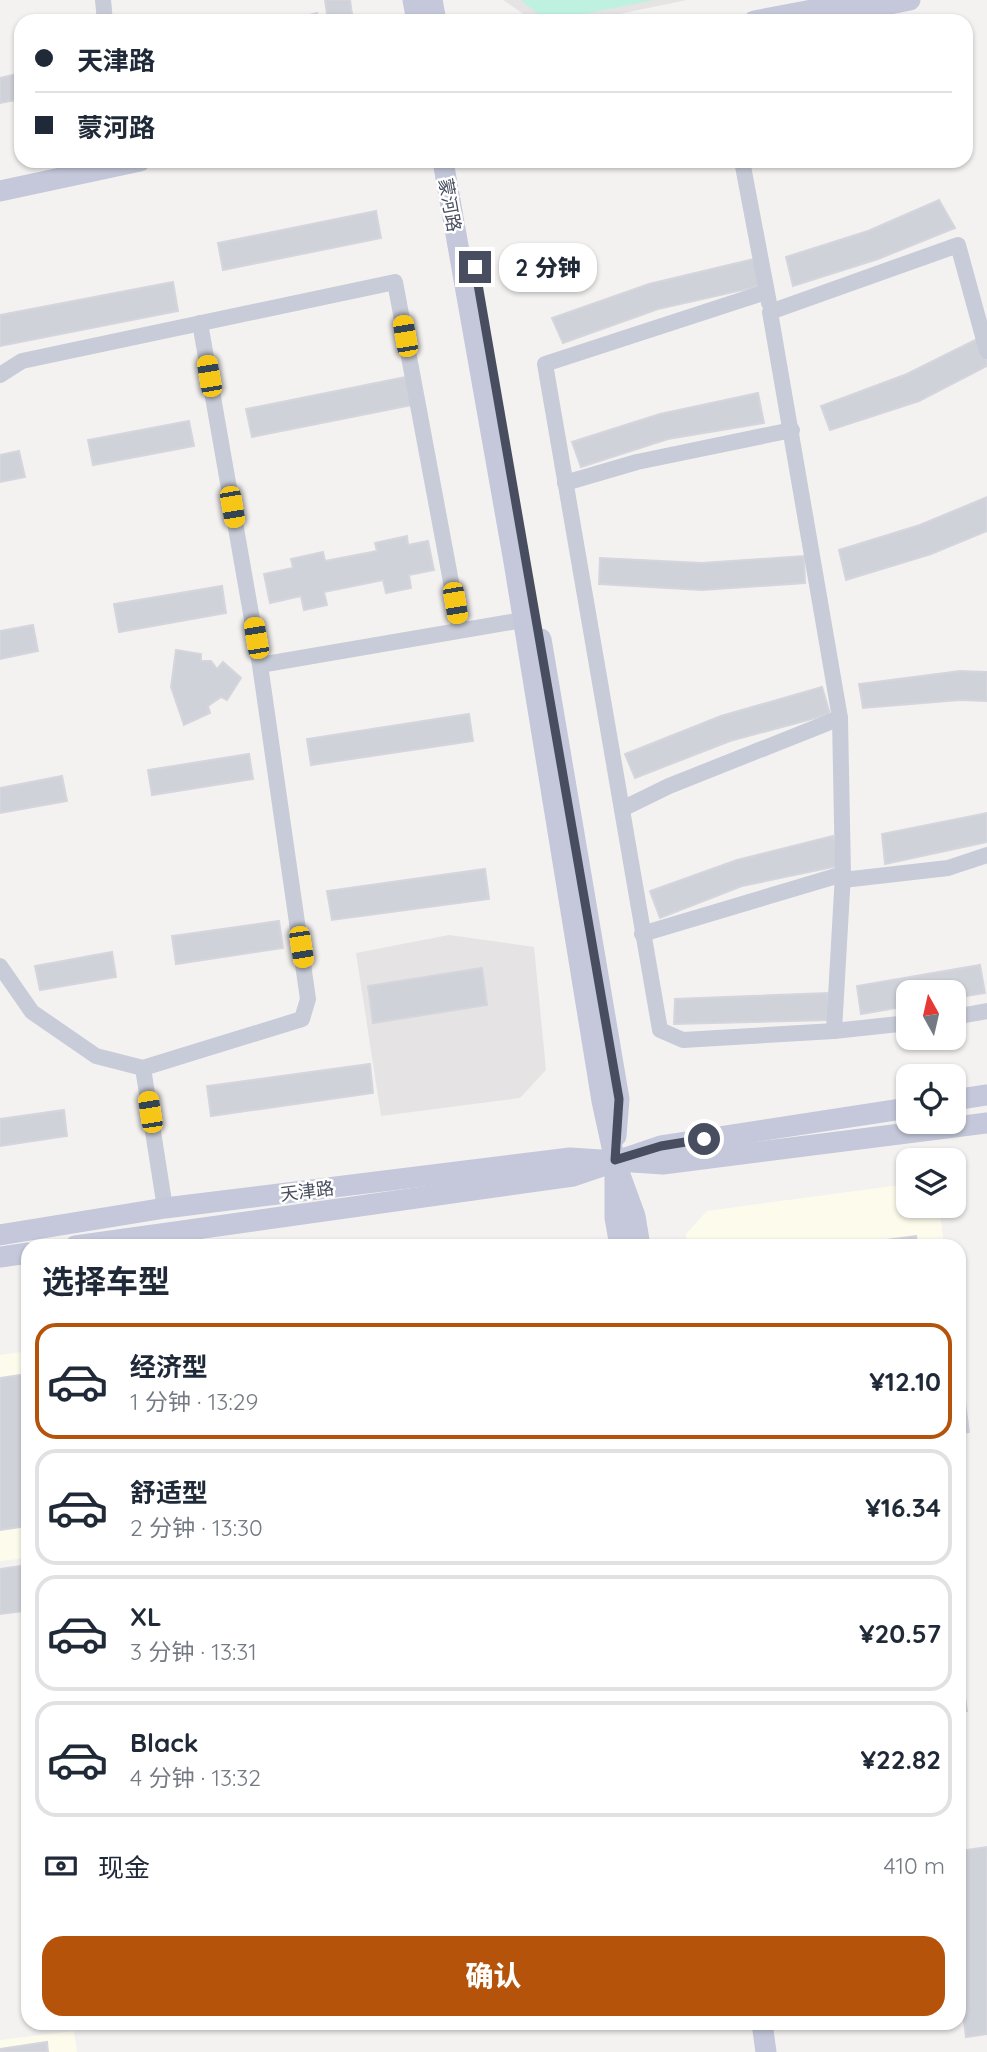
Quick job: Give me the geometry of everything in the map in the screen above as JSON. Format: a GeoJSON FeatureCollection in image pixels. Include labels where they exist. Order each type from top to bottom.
{"type":"FeatureCollection","features":[{"type":"Feature","properties":{"kind":"street"},"geometry":{"type":"LineString","coordinates":[[791,14],[865,0]]}},
{"type":"Feature","properties":{"kind":"street"},"geometry":{"type":"LineString","coordinates":[[842,14],[910,0]]}},
{"type":"Feature","properties":{"kind":"street"},"geometry":{"type":"LineString","coordinates":[[0,183],[70,168]]}},
{"type":"Feature","properties":{"kind":"street"},"geometry":{"type":"LineString","coordinates":[[0,191],[107,168]]}},
{"type":"Feature","properties":{"kind":"street","name":"蒙河路"},"geometry":{"type":"LineString","coordinates":[[444,168],[523,620],[597,1071],[615,1160],[635,1216],[639,1239]]}},
{"type":"Feature","properties":{"kind":"street","name":"蒙河路"},"geometry":{"type":"LineString","coordinates":[[458,168],[619,1099],[615,1160],[615,1218],[619,1239]]}},
{"type":"Feature","properties":{"kind":"street"},"geometry":{"type":"LineString","coordinates":[[743,168],[792,430],[840,718],[843,877],[834,1031]]}},
{"type":"Feature","properties":{"kind":"street"},"geometry":{"type":"LineString","coordinates":[[770,312],[958,245],[987,351]]}},
{"type":"Feature","properties":{"kind":"street"},"geometry":{"type":"LineString","coordinates":[[0,375],[22,361],[395,282],[460,630]]}},
{"type":"Feature","properties":{"kind":"street"},"geometry":{"type":"LineString","coordinates":[[766,292],[545,364],[642,934],[660,1030],[683,1040],[834,1031],[896,1024]]}},
{"type":"Feature","properties":{"kind":"street"},"geometry":{"type":"LineString","coordinates":[[0,966],[32,1012],[96,1056],[143,1069],[302,1019],[309,999],[260,664],[200,323]]}},
{"type":"Feature","properties":{"kind":"street"},"geometry":{"type":"LineString","coordinates":[[565,483],[636,462],[792,430]]}},
{"type":"Feature","properties":{"kind":"street"},"geometry":{"type":"LineString","coordinates":[[260,664],[523,620]]}},
{"type":"Feature","properties":{"kind":"street"},"geometry":{"type":"LineString","coordinates":[[622,808],[669,786],[840,718]]}},
{"type":"Feature","properties":{"kind":"street"},"geometry":{"type":"LineString","coordinates":[[642,934],[843,877],[948,868],[987,855]]}},
{"type":"Feature","properties":{"kind":"street"},"geometry":{"type":"LineString","coordinates":[[966,1015],[987,1011]]}},
{"type":"Feature","properties":{"kind":"street"},"geometry":{"type":"LineString","coordinates":[[143,1069],[164,1208]]}},
{"type":"Feature","properties":{"kind":"street"},"geometry":{"type":"LineString","coordinates":[[966,1098],[987,1095]]}},
{"type":"Feature","properties":{"kind":"street","name":"天津路"},"geometry":{"type":"LineString","coordinates":[[125,1239],[573,1176],[661,1146],[896,1110]]}},
{"type":"Feature","properties":{"kind":"street","name":"天津路"},"geometry":{"type":"LineString","coordinates":[[0,1236],[164,1208],[570,1158],[663,1164],[987,1122]]}},
{"type":"Feature","properties":{"kind":"street"},"geometry":{"type":"LineString","coordinates":[[0,1257],[21,1254]]}},
{"type":"Feature","properties":{"kind":"street"},"geometry":{"type":"LineString","coordinates":[[749,2030],[751,2052]]}},
{"type":"Feature","properties":{"kind":"street"},"geometry":{"type":"LineString","coordinates":[[763,2030],[766,2052]]}},
{"type":"Feature","properties":{"kind":"shaded area"},"geometry":{"type":"Polygon","coordinates":[[[503,0],[687,0],[619,14],[524,14],[503,0]]]}},
{"type":"Feature","properties":{"kind":"shaded area"},"geometry":{"type":"Polygon","coordinates":[[[449,935],[534,947],[546,1070],[520,1098],[381,1116],[356,953],[449,935]]]}},
{"type":"Feature","properties":{"kind":"shaded area"},"geometry":{"type":"Polygon","coordinates":[[[896,1186],[896,1218],[940,1218],[943,1239],[686,1239],[686,1234],[707,1211],[896,1186]]]}},
{"type":"Feature","properties":{"kind":"shaded area"},"geometry":{"type":"Polygon","coordinates":[[[21,1352],[21,1559],[0,1561],[0,1355],[21,1352]]]}},
{"type":"Feature","properties":{"kind":"shaded area"},"geometry":{"type":"Polygon","coordinates":[[[74,2031],[77,2052],[0,2052],[0,2040],[74,2031]]]}},
{"type":"Feature","properties":{"kind":"green space"},"geometry":{"type":"Polygon","coordinates":[[[521,0],[655,0],[583,14],[538,14],[521,0]]]}},
{"type":"Feature","properties":{"kind":"building"},"geometry":{"type":"Polygon","coordinates":[[[325,0],[350,0],[352,14],[327,14],[325,0]]]}},
{"type":"Feature","properties":{"kind":"building"},"geometry":{"type":"Polygon","coordinates":[[[14,75],[14,100],[0,103],[0,78],[14,75]]]}},
{"type":"Feature","properties":{"kind":"building"},"geometry":{"type":"Polygon","coordinates":[[[939,200],[955,228],[878,259],[793,286],[786,257],[868,231],[939,200]]]}},
{"type":"Feature","properties":{"kind":"building"},"geometry":{"type":"Polygon","coordinates":[[[376,211],[381,238],[223,270],[218,243],[376,211]]]}},
{"type":"Feature","properties":{"kind":"building"},"geometry":{"type":"Polygon","coordinates":[[[754,259],[760,286],[658,309],[563,343],[552,318],[649,284],[754,259]]]}},
{"type":"Feature","properties":{"kind":"building"},"geometry":{"type":"Polygon","coordinates":[[[173,282],[178,311],[0,346],[0,315],[173,282]]]}},
{"type":"Feature","properties":{"kind":"building"},"geometry":{"type":"Polygon","coordinates":[[[979,338],[987,354],[987,366],[919,401],[830,430],[821,406],[907,374],[979,338]]]}},
{"type":"Feature","properties":{"kind":"building"},"geometry":{"type":"Polygon","coordinates":[[[406,377],[412,405],[252,437],[246,409],[406,377]]]}},
{"type":"Feature","properties":{"kind":"building"},"geometry":{"type":"Polygon","coordinates":[[[758,393],[764,423],[668,439],[581,467],[572,442],[660,414],[758,393]]]}},
{"type":"Feature","properties":{"kind":"building"},"geometry":{"type":"Polygon","coordinates":[[[189,421],[194,446],[93,465],[88,440],[189,421]]]}},
{"type":"Feature","properties":{"kind":"building"},"geometry":{"type":"Polygon","coordinates":[[[19,451],[25,477],[0,482],[0,455],[19,451]]]}},
{"type":"Feature","properties":{"kind":"building"},"geometry":{"type":"Polygon","coordinates":[[[987,497],[987,531],[931,554],[846,580],[839,550],[920,525],[987,497]]]}},
{"type":"Feature","properties":{"kind":"building"},"geometry":{"type":"Polygon","coordinates":[[[407,536],[408,545],[428,541],[434,570],[409,575],[411,588],[386,593],[383,580],[324,592],[327,605],[304,610],[301,596],[270,603],[264,574],[293,568],[291,559],[323,552],[325,561],[377,551],[375,543],[407,536]]]}},
{"type":"Feature","properties":{"kind":"building"},"geometry":{"type":"Polygon","coordinates":[[[804,556],[805,583],[702,590],[599,584],[600,558],[702,563],[804,556]]]}},
{"type":"Feature","properties":{"kind":"building"},"geometry":{"type":"Polygon","coordinates":[[[222,586],[226,613],[119,632],[114,604],[222,586]]]}},
{"type":"Feature","properties":{"kind":"building"},"geometry":{"type":"Polygon","coordinates":[[[33,625],[38,651],[0,659],[0,631],[33,625]]]}},
{"type":"Feature","properties":{"kind":"building"},"geometry":{"type":"Polygon","coordinates":[[[176,650],[201,654],[201,661],[211,661],[217,669],[223,662],[241,678],[227,700],[221,697],[208,706],[210,713],[184,725],[171,687],[176,650]]]}},
{"type":"Feature","properties":{"kind":"building"},"geometry":{"type":"Polygon","coordinates":[[[960,671],[987,672],[987,701],[960,700],[863,708],[859,684],[960,671]]]}},
{"type":"Feature","properties":{"kind":"building"},"geometry":{"type":"Polygon","coordinates":[[[822,687],[830,714],[730,741],[635,778],[625,754],[721,716],[822,687]]]}},
{"type":"Feature","properties":{"kind":"building"},"geometry":{"type":"Polygon","coordinates":[[[469,714],[473,741],[311,765],[307,739],[469,714]]]}},
{"type":"Feature","properties":{"kind":"building"},"geometry":{"type":"Polygon","coordinates":[[[249,754],[253,779],[152,795],[148,770],[249,754]]]}},
{"type":"Feature","properties":{"kind":"building"},"geometry":{"type":"Polygon","coordinates":[[[62,776],[67,801],[0,813],[0,788],[62,776]]]}},
{"type":"Feature","properties":{"kind":"building"},"geometry":{"type":"Polygon","coordinates":[[[987,813],[987,842],[885,864],[882,834],[987,813]]]}},
{"type":"Feature","properties":{"kind":"building"},"geometry":{"type":"Polygon","coordinates":[[[833,836],[838,866],[742,886],[660,918],[650,891],[737,860],[833,836]]]}},
{"type":"Feature","properties":{"kind":"building"},"geometry":{"type":"Polygon","coordinates":[[[485,869],[489,899],[332,920],[327,891],[485,869]]]}},
{"type":"Feature","properties":{"kind":"building"},"geometry":{"type":"Polygon","coordinates":[[[279,921],[283,948],[176,964],[172,936],[279,921]]]}},
{"type":"Feature","properties":{"kind":"building"},"geometry":{"type":"Polygon","coordinates":[[[112,952],[116,977],[40,990],[35,966],[112,952]]]}},
{"type":"Feature","properties":{"kind":"building"},"geometry":{"type":"Polygon","coordinates":[[[980,965],[985,993],[966,996],[966,980],[896,980],[896,1008],[861,1014],[857,986],[980,965]]]}},
{"type":"Feature","properties":{"kind":"building"},"geometry":{"type":"Polygon","coordinates":[[[482,968],[487,1005],[373,1023],[368,986],[482,968]]]}},
{"type":"Feature","properties":{"kind":"building"},"geometry":{"type":"Polygon","coordinates":[[[827,993],[830,1020],[674,1024],[675,999],[827,993]]]}},
{"type":"Feature","properties":{"kind":"building"},"geometry":{"type":"Polygon","coordinates":[[[370,1064],[373,1093],[211,1116],[207,1086],[370,1064]]]}},
{"type":"Feature","properties":{"kind":"building"},"geometry":{"type":"Polygon","coordinates":[[[64,1110],[67,1136],[0,1146],[0,1119],[64,1110]]]}},
{"type":"Feature","properties":{"kind":"building"},"geometry":{"type":"Polygon","coordinates":[[[916,1236],[917,1239],[893,1239],[916,1236]]]}},
{"type":"Feature","properties":{"kind":"building"},"geometry":{"type":"Polygon","coordinates":[[[21,1375],[21,1527],[0,1530],[0,1378],[21,1375]]]}},
{"type":"Feature","properties":{"kind":"building"},"geometry":{"type":"Polygon","coordinates":[[[966,1410],[969,1432],[966,1433],[966,1410]]]}},
{"type":"Feature","properties":{"kind":"building"},"geometry":{"type":"Polygon","coordinates":[[[21,1566],[21,1611],[0,1614],[0,1569],[21,1566]]]}},
{"type":"Feature","properties":{"kind":"building"},"geometry":{"type":"Polygon","coordinates":[[[987,1847],[987,2034],[966,2037],[965,2030],[966,1850],[987,1847]]]}},
{"type":"Feature","properties":{"kind":"building"},"geometry":{"type":"Polygon","coordinates":[[[47,2042],[48,2052],[0,2052],[0,2049],[47,2042]]]}},
{"type":"Feature","properties":{"kind":"route"},"geometry":{"type":"LineString","coordinates":[[475,267],[619,1099],[615,1160],[661,1146],[704,1139]]}}]}
